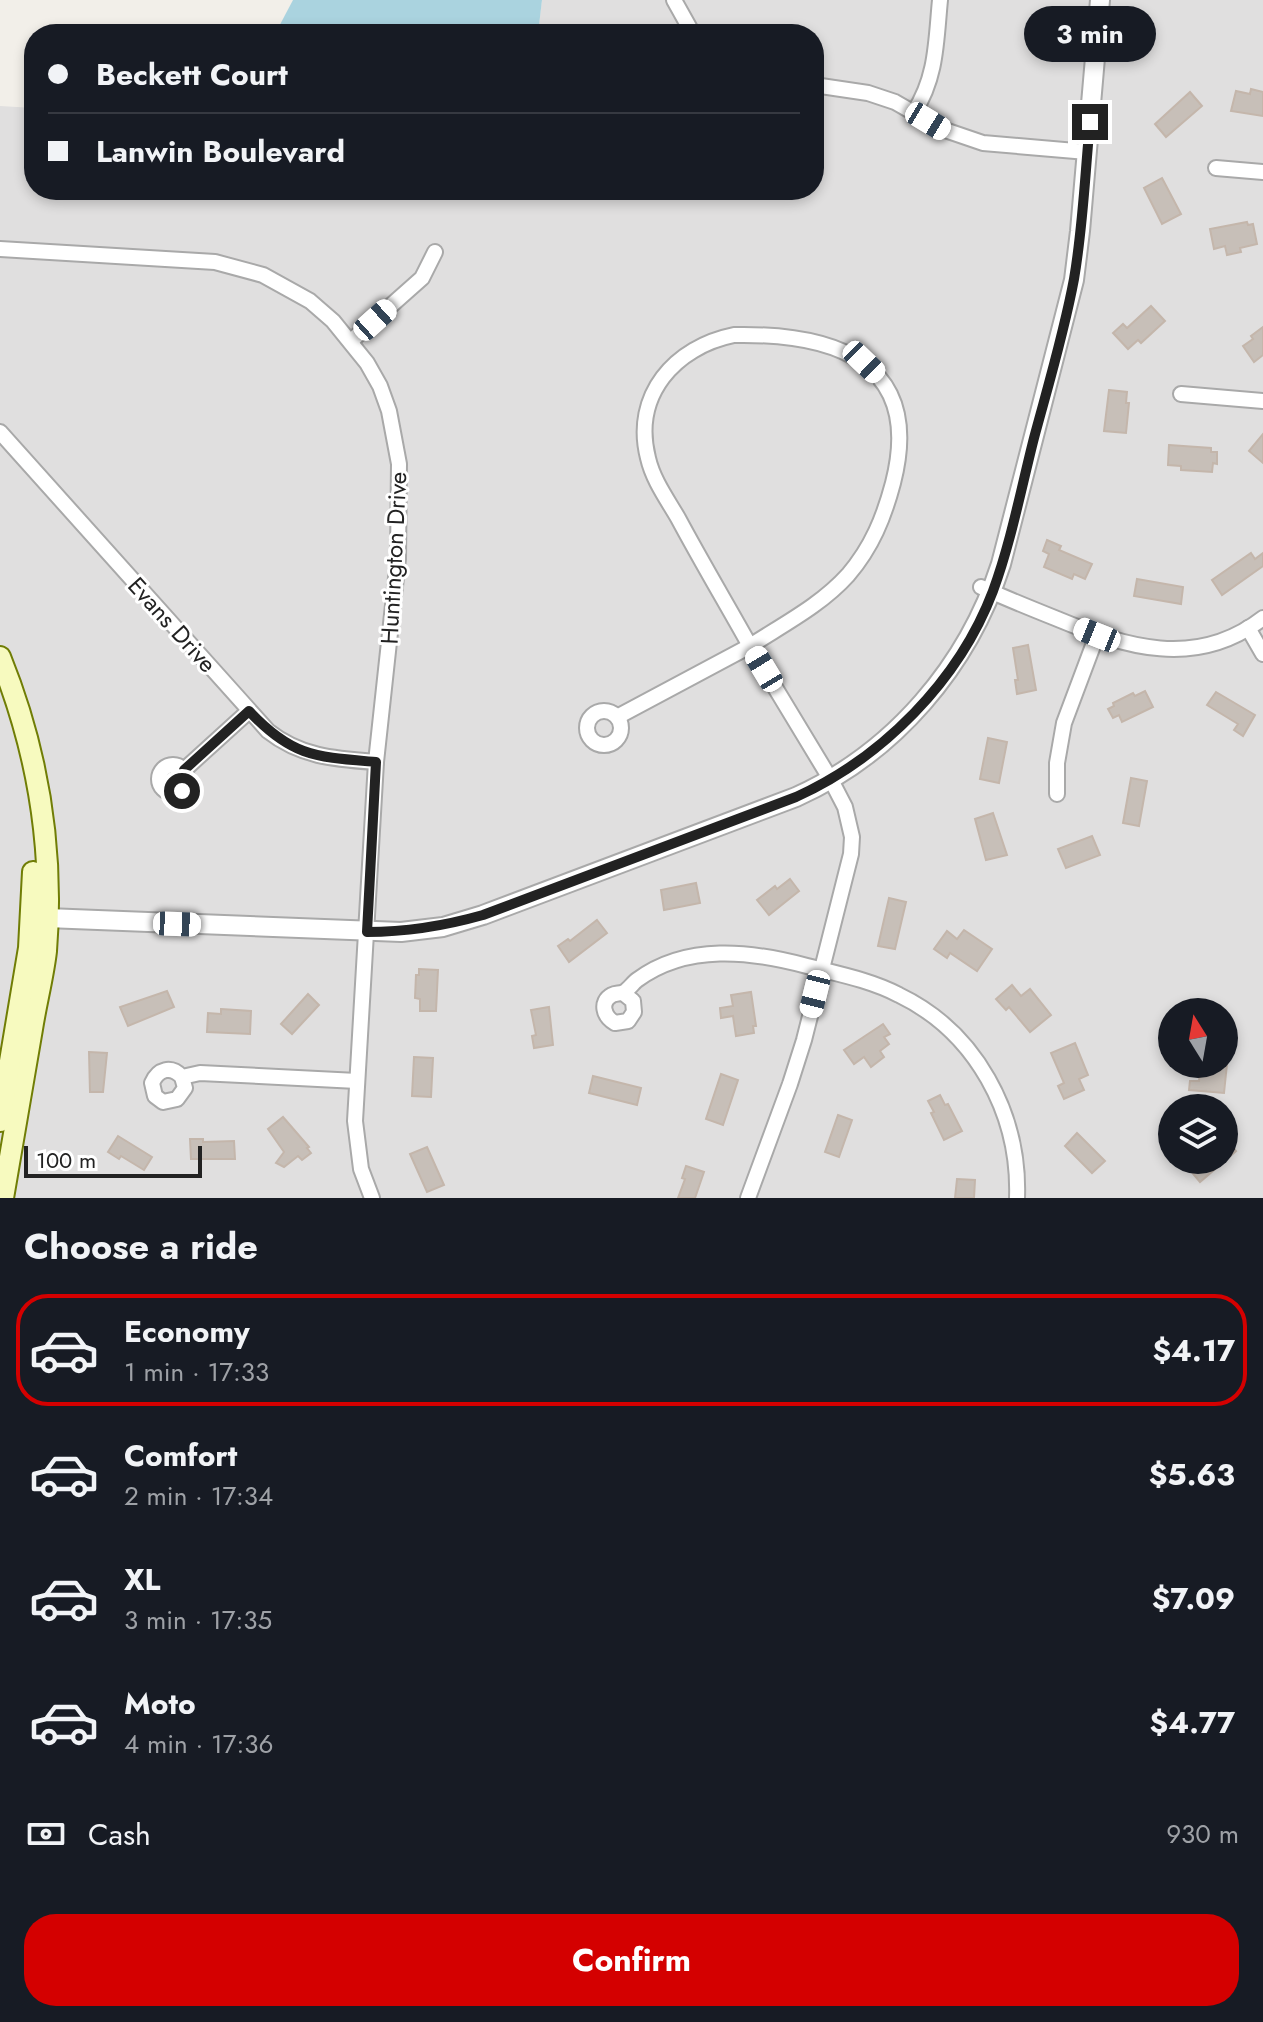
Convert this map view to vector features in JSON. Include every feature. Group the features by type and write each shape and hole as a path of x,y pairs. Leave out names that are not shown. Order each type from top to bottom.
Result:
{"main road":[{"path":"0,657 23,715 44,817 43,971 3,1198"},
{"path":"0,694 17,749 42,912 27,965 0,1121"}],"street":[{"path":"674,0 687,24"},
{"path":"914,112 928,89 933,72 940,0"},
{"path":"42,912 368,926 401,932 443,927 483,915 796,797 895,732 923,704 967,643 987,590 1067,309 1080,231 1090,0"},
{"path":"1082,152 1100,0"},
{"path":"824,86 868,93 914,112 942,129 983,143 1082,152"},
{"path":"1216,168 1263,172"},
{"name":"Huntington Drive","path":"0,249 215,262 263,275 310,301 333,321 367,363 385,399 396,437 399,464 398,559 376,762 357,1081 357,1145 361,1169 372,1198"},
{"path":"351,341 422,278 435,252"},
{"path":"617,717 750,646 818,603 860,559 885,513 900,455 899,421 894,404 883,383 864,362 822,342 748,335 715,339 689,351 677,361 657,386 649,406 645,440 653,475 750,646 828,775 850,822 852,846 790,1084 748,1198"},
{"path":"1181,394 1263,401"},
{"name":"Evans Drive","path":"0,432 268,731 295,749 329,758 376,762"},
{"path":"987,590 1097,635 1132,645 1165,649 1211,644 1263,618"},
{"path":"1248,628 1263,654"},
{"path":"1057,794 1057,763 1064,723 1097,635"},
{"path":"184,770 249,711"},
{"path":"623,993 639,978 659,968 702,955 747,953 820,969 901,995 944,1024 990,1082 1002,1105 1015,1156 1017,1198"},
{"path":"182,1077 200,1073 357,1081"}],"shaded area":[{"path":"542,0 1263,0 1263,1198 0,1198 0,106 24,107 24,200 824,200 824,24 539,24"}],"water":[{"path":"293,0 542,0 539,24 280,24"}],"building":[{"path":"1251,89 1263,92 1263,116 1231,111 1236,91 1250,94"},
{"path":"1190,92 1202,106 1166,137 1155,124"},
{"path":"1162,178 1181,214 1162,224 1144,188"},
{"path":"1247,222 1248,225 1253,224 1257,244 1227,255 1225,246 1214,249 1210,229"},
{"path":"1151,306 1165,321 1141,343 1138,340 1128,349 1113,333 1123,324 1127,328"},
{"path":"1263,327 1263,355 1254,362 1243,346"},
{"path":"1109,390 1127,392 1126,433 1104,431"},
{"path":"1263,434 1263,463 1249,451"},
{"path":"1169,445 1211,448 1211,452 1217,452 1217,464 1213,463 1212,472 1181,470 1181,466 1168,465"},
{"path":"1047,540 1061,546 1059,550 1092,564 1085,579 1074,574 1072,579 1044,567 1049,554 1043,551"},
{"path":"1251,553 1255,559 1263,553 1263,566 1222,595 1212,580"},
{"path":"1137,579 1183,587 1181,604 1134,596"},
{"path":"1028,645 1036,690 1017,694 1013,648"},
{"path":"1145,691 1153,707 1122,722 1119,715 1113,718 1108,709 1114,706 1113,703"},
{"path":"1216,692 1255,715 1243,736 1234,730 1238,724 1207,705"},
{"path":"988,738 1007,742 999,783 980,779"},
{"path":"1131,778 1147,781 1139,826 1123,823"},
{"path":"993,813 1007,855 986,860 975,819"},
{"path":"1092,836 1100,855 1066,868 1058,849"},
{"path":"790,879 799,891 769,915 757,900"},
{"path":"696,883 700,903 664,910 661,890"},
{"path":"889,898 906,902 895,949 878,946"},
{"path":"597,920 607,933 569,962 558,946 568,939 570,941"},
{"path":"964,930 992,949 977,971 950,953 947,958 934,949 947,931 957,939"},
{"path":"419,969 438,970 436,1011 420,1011 420,999 415,998"},
{"path":"1012,985 1021,996 1030,989 1051,1015 1030,1032 1009,1007 1006,1010 996,999"},
{"path":"167,991 174,1007 128,1026 120,1007"},
{"path":"751,992 756,1026 753,1026 754,1033 736,1036 733,1016 721,1018 720,1008 733,1006 731,995"},
{"path":"308,994 319,1005 292,1034 281,1024"},
{"path":"549,1007 553,1045 534,1048 532,1036 536,1035 531,1010"},
{"path":"221,1009 251,1011 250,1034 207,1032 208,1013 221,1014"},
{"path":"883,1024 890,1034 884,1037 889,1044 880,1051 884,1057 871,1067 864,1057 854,1064 844,1050"},
{"path":"1075,1043 1088,1075 1079,1079 1084,1090 1064,1099 1058,1086 1064,1083 1051,1053"},
{"path":"89,1052 107,1053 103,1092 90,1092"},
{"path":"414,1057 433,1058 431,1097 412,1096"},
{"path":"721,1074 738,1080 723,1125 706,1119"},
{"path":"593,1076 641,1088 637,1105 589,1093"},
{"path":"1199,1078 1226,1078 1224,1093 1189,1090 1190,1081 1199,1081"},
{"path":"940,1095 962,1131 944,1140 928,1101"},
{"path":"838,1115 852,1120 839,1157 825,1152"},
{"path":"283,1117 311,1153 302,1160 298,1156 284,1167 276,1163 284,1152 268,1129"},
{"path":"1077,1133 1105,1161 1092,1173 1065,1146"},
{"path":"118,1136 152,1157 144,1170 108,1152"},
{"path":"190,1139 203,1139 203,1142 234,1141 235,1159 191,1159"},
{"path":"427,1147 444,1185 427,1192 410,1154"},
{"path":"686,1166 704,1172 695,1198 678,1198"},
{"path":"1193,1174 1209,1174 1200,1182"},
{"path":"957,1179 975,1180 974,1198 955,1198"}],"route":[{"path":"182,791 188,781 184,770 249,711 268,731 295,749 329,758 376,762 367,932 401,932 443,927 483,915 796,797 831,780 856,763 895,732 923,704 967,643 992,592 1074,280 1090,122"}]}
